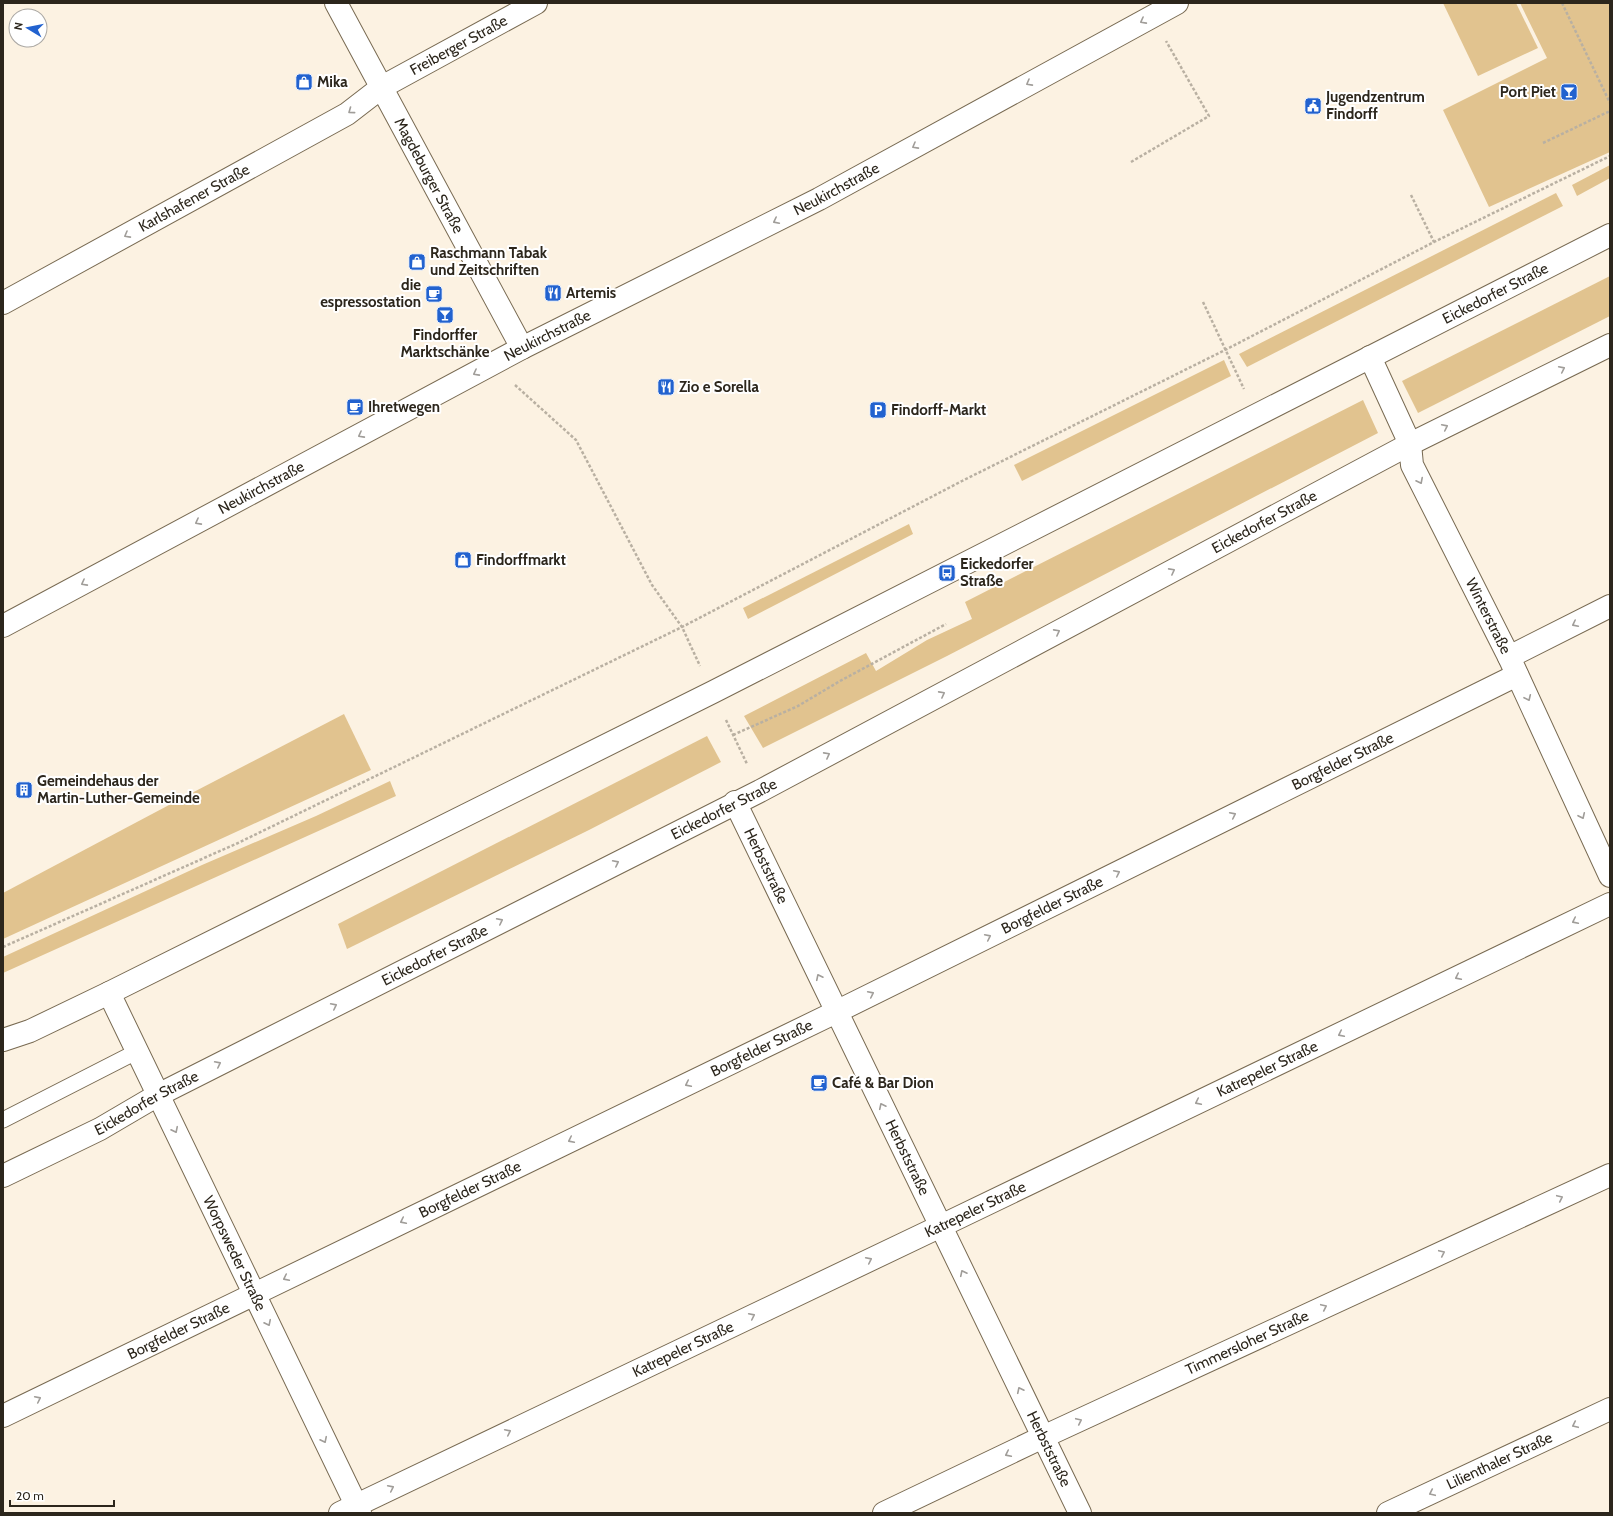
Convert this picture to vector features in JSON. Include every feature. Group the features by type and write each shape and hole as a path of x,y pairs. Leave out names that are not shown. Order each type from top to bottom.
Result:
{"street":[{"name":"Magdeburger Straße","path":"336,3 522,348"},
{"name":"Freiberger Straße","path":"382,87 536,3"},
{"name":"Neukirchstraße","path":"3,626 522,348 818,199 1177,3"},
{"name":"Karlshafener Straße","path":"3,304 347,114 382,87"},
{"name":"Eickedorfer Straße","path":"3,1040 30,1031 109,994 699,699 1610,235"},
{"name":"Eickedorfer Straße","path":"3,1176 100,1128 158,1095 760,790 1410,444 1610,345"},
{"name":"Winterstraße","path":"1370,357 1410,444 1412,465 1513,666 1610,876"},
{"name":"Borgfelder Straße","path":"3,1416 836,1012 1513,666 1610,606"},
{"name":"Herbststraße","path":"735,802 1080,1513"},
{"name":"Katrepeler Straße","path":"352,1510 1610,904"},
{"name":"Worpsweder Straße","path":"109,994 138,1051 254,1294 352,1510"},
{"name":"Eickedorfer Straße","path":"3,1049 30,1031"},
{"name":"Timmersloher Straße","path":"884,1513 1043,1437 1610,1175"},
{"name":"Lilienthaler Straße","path":"1388,1513 1610,1409"}],"lane":[{"path":"3,1120 138,1051"}],"path":[{"path":"1562,3 1610,103"},
{"path":"1131,162 1209,116 1151,17"},
{"path":"1543,143 1610,111"},
{"path":"3,947 238,843 682,627 962,481 1225,350 1434,242 1610,156"},
{"path":"1411,195 1434,242"},
{"path":"1203,302 1256,415"},
{"path":"492,364 576,440 652,585 682,627 701,668"},
{"path":"734,735 798,706 840,680 946,624"},
{"path":"724,716 760,790"}],"shaded area":[{"path":"1443,3 1516,3 1538,48 1478,76"},
{"path":"1520,3 1610,3 1610,152 1489,207 1443,110 1547,58"},
{"path":"1610,165 1610,178 1577,196 1572,185"},
{"path":"1556,193 1563,206 1247,367 1239,354"},
{"path":"1610,276 1610,316 1418,413 1402,381"},
{"path":"1224,360 1231,376 1022,481 1014,465"},
{"path":"1363,400 1378,433 947,656 763,748 744,716 866,653 876,671 927,640 972,619 965,602"},
{"path":"909,524 913,534 748,619 743,608"},
{"path":"344,714 371,770 3,939 3,893"},
{"path":"707,736 721,762 589,830 347,949 338,924"},
{"path":"390,781 396,796 3,973 3,957 202,865 316,816"}],"place":[{"name":"Mika","path":"304,82"},
{"name":"Port Piet","path":"1569,92"},
{"name":"Jugendzentrum Findorff","path":"1313,106"},
{"name":"Raschmann Tabak und Zeitschriften","path":"417,262"},
{"name":"Artemis","path":"553,293"},
{"name":"die espressostation","path":"434,294"},
{"name":"Findorffer Marktschänke","path":"445,315"},
{"name":"Zio e Sorella","path":"666,387"},
{"name":"Ihretwegen","path":"355,407"},
{"name":"Findorff-Markt","path":"878,410"},
{"name":"Findorffmarkt","path":"463,560"},
{"name":"Eickedorfer Straße","path":"947,573"},
{"name":"Gemeindehaus der Martin-Luther-Gemeinde","path":"24,790"},
{"name":"Café & Bar Dion","path":"819,1083"}]}
